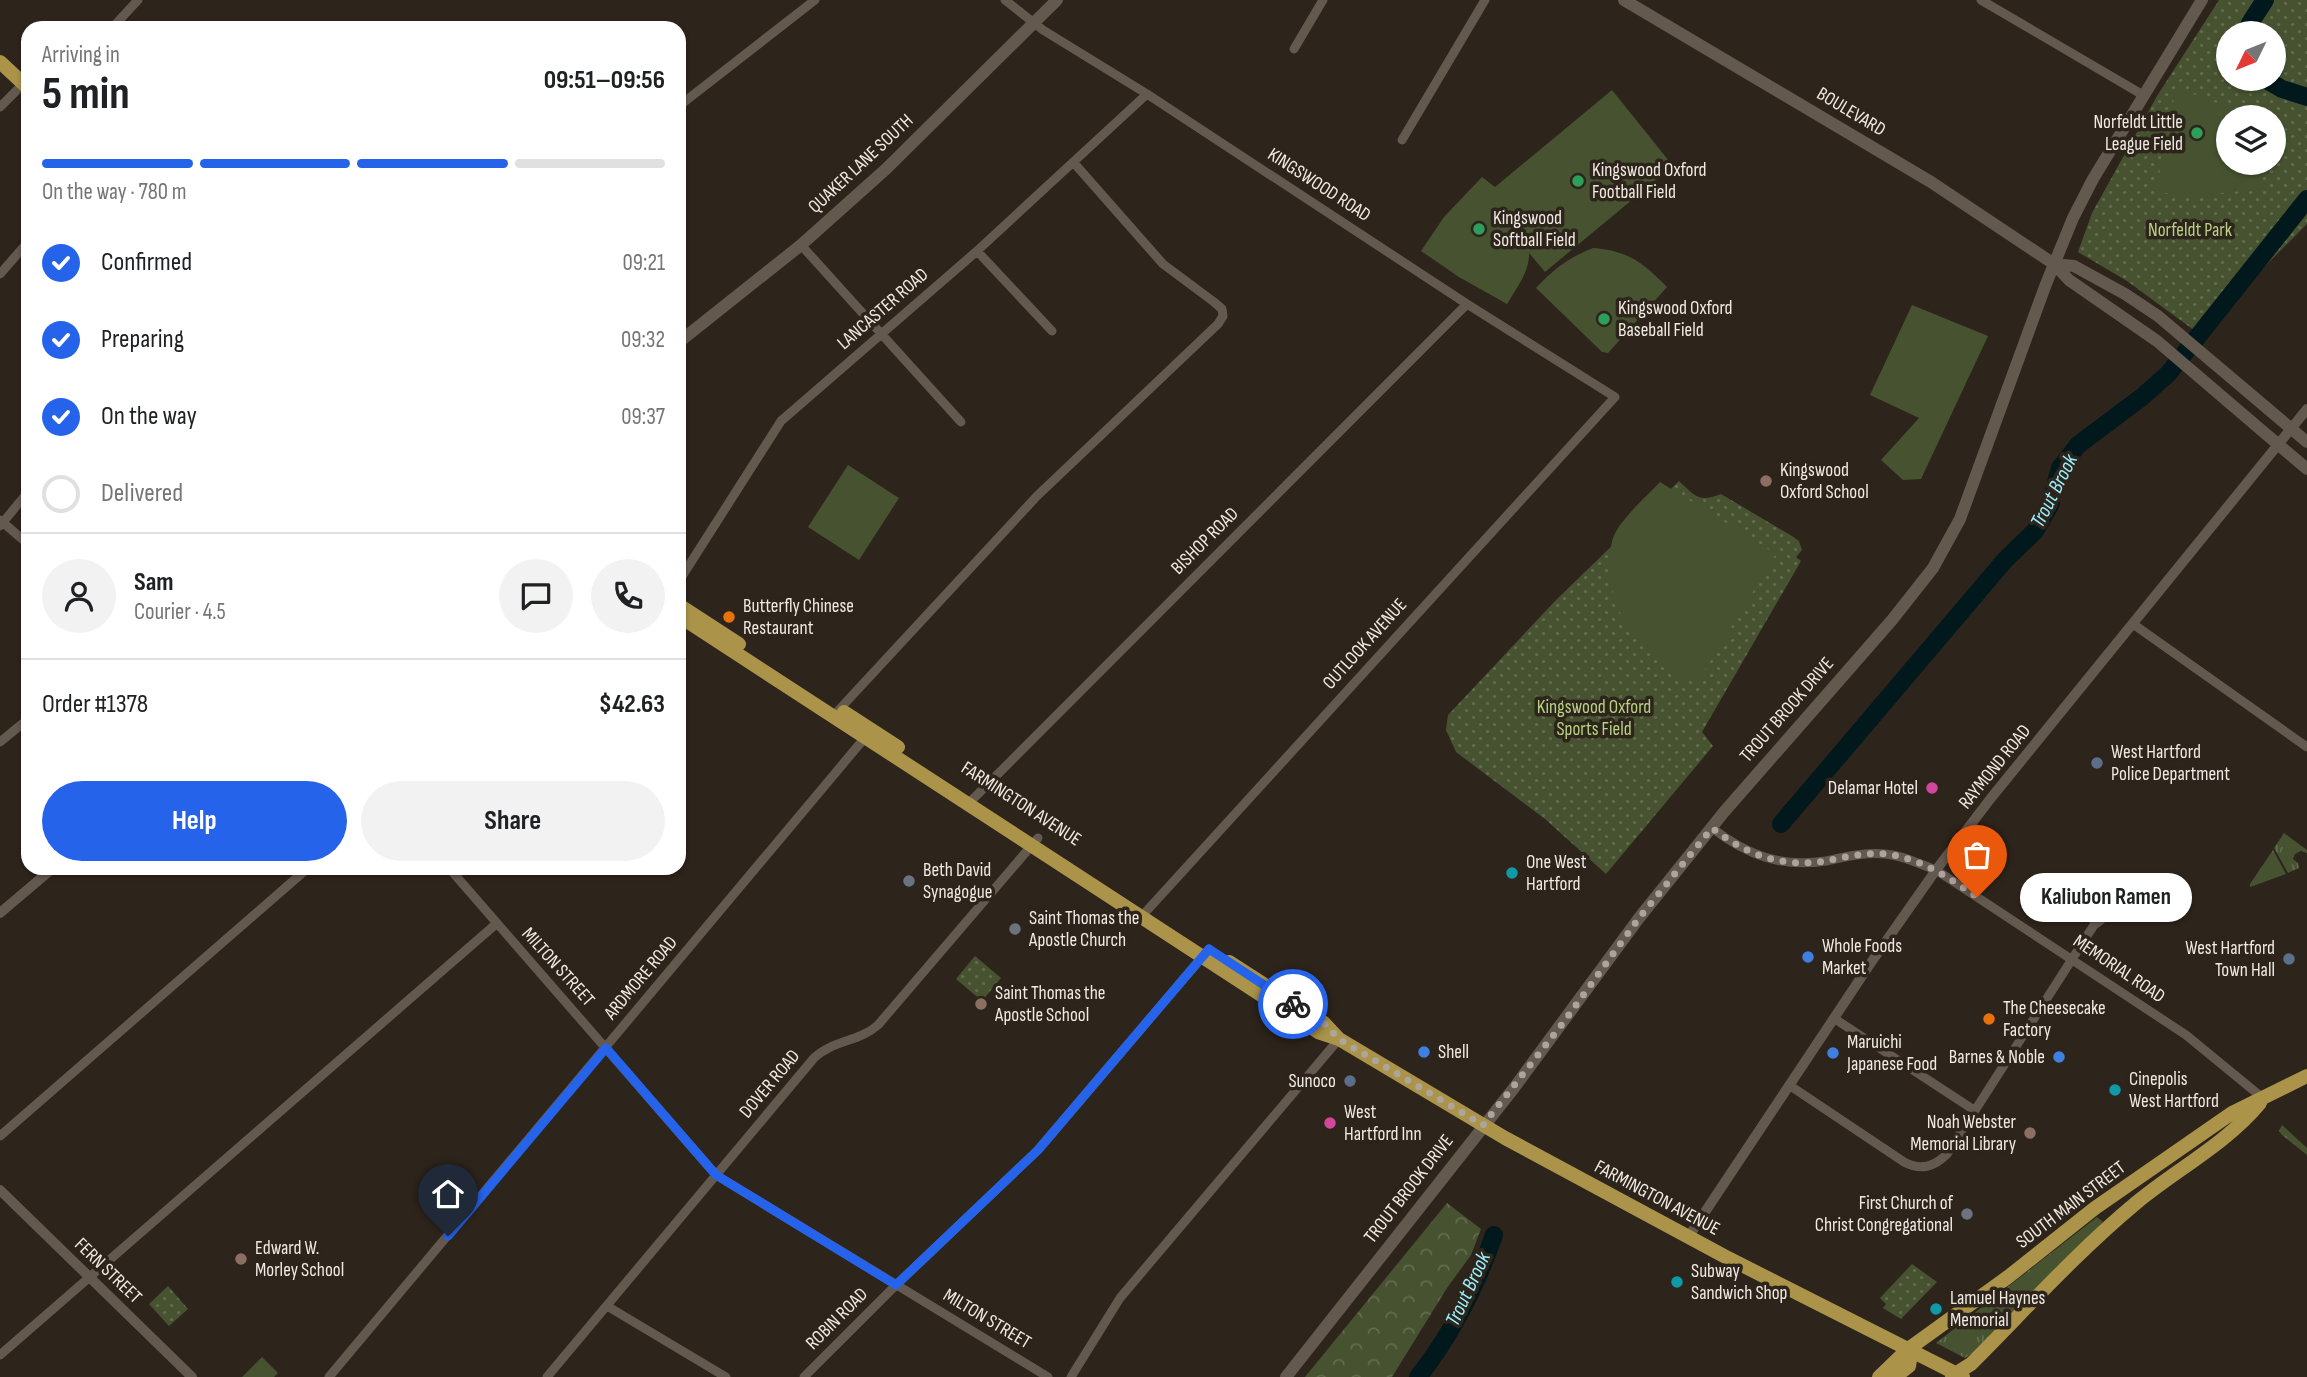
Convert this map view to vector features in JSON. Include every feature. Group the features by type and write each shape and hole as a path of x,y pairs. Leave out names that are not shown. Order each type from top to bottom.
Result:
{"main road":[{"name":"QUAKER LANE SOUTH","path":"686,336 801,245 906,150 1057,0"},
{"name":"BOULEVARD","path":"1624,0 1931,183 2054,264 2069,280 2157,341 2307,469"},
{"name":"TROUT BROOK DRIVE","path":"1286,1377 1576,1005 1639,918 1712,828 1914,594 1947,545 2054,264 2093,179 2202,0"},
{"path":"0,62 21,88"},
{"path":"0,75 21,90"},
{"name":"BOULEVARD","path":"2054,264 2074,266 2125,294 2156,315 2307,442"},
{"path":"2144,331 2156,315"},
{"name":"FARMINGTON AVENUE","path":"686,610 868,734 1235,972 1318,1032 1339,1039 1483,1125 1724,1256 1960,1376"},
{"name":"FARMINGTON AVENUE","path":"686,620 837,713"},
{"name":"SOUTH MAIN STREET","path":"1879,1377 1907,1350 2008,1278 2095,1208 2232,1113 2307,1076"},
{"name":"SOUTH MAIN STREET","path":"1960,1376 2137,1202 2243,1123 2264,1099"},
{"path":"1895,1377 1909,1366 1907,1350"},
{"path":"1942,1377 1960,1376"}],"street":[{"path":"118,21 138,0"},
{"path":"686,101 815,0"},
{"name":"KINGSWOOD ROAD","path":"1005,0 1033,23 1147,93 1615,397"},
{"path":"1294,49 1323,0"},
{"path":"1402,140 1485,0"},
{"path":"1981,0 2143,94"},
{"name":"LANCASTER ROAD","path":"686,570 781,421 977,251 1147,93"},
{"path":"0,107 21,94"},
{"path":"837,713 1037,496 1218,324 1223,316 1222,309 1214,302 1163,264 1074,163"},
{"path":"801,245 961,422"},
{"path":"0,274 21,250"},
{"path":"977,251 1052,331"},
{"name":"BISHOP ROAD","path":"972,800 1467,303"},
{"name":"OUTLOOK AVENUE","path":"1144,912 1615,397"},
{"name":"RAYMOND ROAD","path":"1689,1236 1936,870 1991,798 2307,409"},
{"path":"21,500 1,522 21,538"},
{"path":"2133,624 2307,747"},
{"path":"0,742 21,725"},
{"name":"ARDMORE ROAD","path":"329,1377 868,734"},
{"name":"MEMORIAL ROAD","path":"1712,828 1745,851 1773,861 1790,864 1814,863 1857,855 1884,854 1901,857 1936,870 2186,1035 2264,1099"},
{"name":"DOVER ROAD","path":"547,1377 822,1051 829,1046 863,1036 878,1025 1035,841"},
{"path":"0,914 45,875"},
{"path":"0,1136 299,875"},
{"name":"MILTON STREET","path":"455,875 716,1175 1048,1377"},
{"path":"0,1355 496,924"},
{"path":"1789,1085 1904,1162 1919,1168 1936,1163 1947,1154 2094,925"},
{"name":"ROBIN ROAD","path":"804,1377 1038,1150 1206,953"},
{"path":"1835,1018 1974,1110"},
{"path":"1071,1377 1120,1298 1339,1039"},
{"name":"FERN STREET","path":"0,1190 192,1377"},
{"path":"607,1306 726,1377"}],"green space":[{"name":"Norfeldt Park","path":"2219,0 2307,0 2307,224 2253,278 2206,339 2127,281 2078,252 2092,213 2157,96"},
{"name":"Kingswood Oxford Football Field","path":"1612,90 1673,166 1545,272 1529,253 1525,273 1507,304 1459,277 1421,251 1444,217 1482,177 1495,187"},
{"name":"Norfeldt Little League Field","path":"2176,90 2208,99 2219,105 2216,105 2216,175 2261,175 2262,189 2199,195 2165,193 2158,186 2162,150"},
{"name":"Kingswood Oxford Baseball Field","path":"1593,248 1634,259 1667,287 1608,353 1602,352 1536,288 1562,264"},
{"path":"1912,305 1988,336 1921,479 1903,480 1881,460 1919,418 1870,395"},
{"path":"848,465 899,498 859,560 808,527"},
{"name":"Kingswood Oxford Sports Field","path":"1679,481 1702,498 1721,494 1792,536 1799,541 1802,550 1796,557 1801,561 1702,732 1713,746 1606,874 1545,819 1456,752 1446,730 1448,715 1556,600"},
{"path":"1660,482 1776,554 1697,683 1677,674 1642,646 1628,628 1618,608 1612,586 1609,564 1615,534 1626,518"},
{"path":"2284,833 2307,850 2307,853 2301,851 2295,854 2293,859 2299,868 2288,873 2274,848"},
{"path":"2273,850 2286,874 2250,887 2250,884"},
{"path":"975,956 1001,978 982,1001 956,979"},
{"path":"2282,1125 2307,1148 2307,1155 2282,1135 2279,1131"},
{"path":"1447,1203 1481,1229 1471,1255 1447,1288 1392,1377 1305,1377"},
{"path":"2097,1217 2103,1222 1973,1353 1965,1358 1936,1343"},
{"path":"1912,1264 1937,1282 1901,1319 1883,1308 1886,1304 1880,1298"},
{"path":"168,1286 188,1309 169,1326 149,1304"},
{"path":"262,1357 278,1373 274,1377 242,1377"}],"waterway":[{"name":"Trout Brook","path":"2251,21 2265,0"},
{"name":"Trout Brook","path":"2286,90 2307,97"},
{"name":"Trout Brook","path":"1781,824 2005,560 2035,531 2050,505 2060,468 2078,445 2168,374 2307,199"},
{"name":"Trout Brook","path":"1418,1377 1442,1344 1462,1309 1494,1235"}],"way so far":[{"path":"1293,1004 1324,1023 1339,1039 1483,1125 1563,1023 1639,918 1712,828 1745,851 1790,864 1814,863 1857,855 1884,854 1901,857 1936,870 1977,897"}],"place":[{"name":"Norfeldt Little League Field","path":"2197,133"},
{"name":"Kingswood Oxford Football Field","path":"1578,181"},
{"name":"Kingswood Softball Field","path":"1479,229"},
{"name":"Kingswood Oxford Baseball Field","path":"1604,319"},
{"name":"Kingswood Oxford School","path":"1766,481"},
{"name":"Butterfly Chinese Restaurant","path":"729,617"},
{"name":"West Hartford Police Department","path":"2097,763"},
{"name":"Delamar Hotel","path":"1932,788"},
{"name":"One West Hartford","path":"1512,873"},
{"name":"Beth David Synagogue","path":"909,881"},
{"name":"Kaliubon Ramen","path":"1977,897"},
{"name":"Saint Thomas the Apostle Church","path":"1015,929"},
{"name":"Whole Foods Market","path":"1808,957"},
{"name":"West Hartford Town Hall","path":"2289,959"},
{"name":"Saint Thomas the Apostle School","path":"981,1004"},
{"name":"The Cheesecake Factory","path":"1989,1019"},
{"name":"Shell","path":"1424,1052"},
{"name":"Maruichi Japanese Food","path":"1833,1053"},
{"name":"Barnes & Noble","path":"2059,1057"},
{"name":"Sunoco","path":"1350,1081"},
{"name":"Cinepolis West Hartford","path":"2115,1090"},
{"name":"West Hartford Inn","path":"1330,1123"},
{"name":"Noah Webster Memorial Library","path":"2030,1133"},
{"name":"First Church of Christ Congregational","path":"1967,1214"},
{"name":"Edward W. Morley School","path":"241,1259"},
{"name":"Subway Sandwich Shop","path":"1677,1282"},
{"name":"Lamuel Haynes Memorial","path":"1936,1309"}],"route":[{"path":"448,1236 606,1048 716,1175 896,1285 1038,1150 1209,949 1293,1004"}]}
